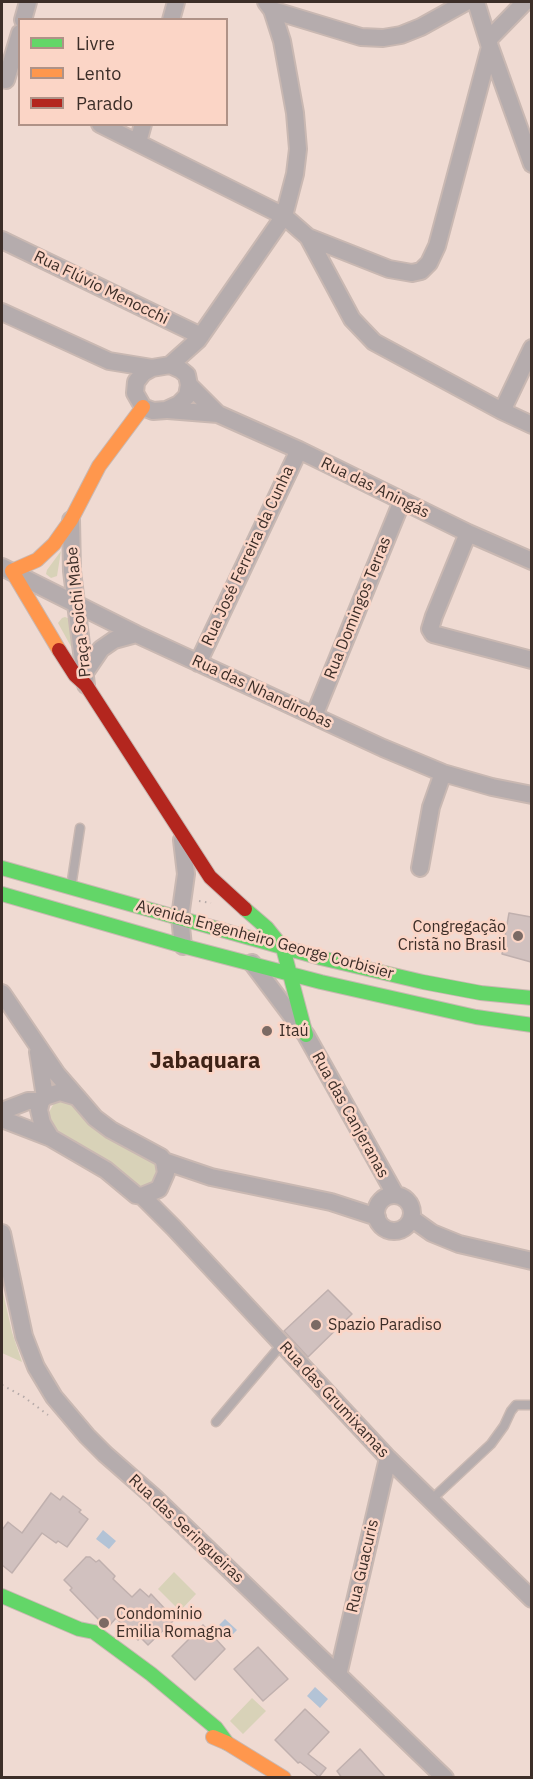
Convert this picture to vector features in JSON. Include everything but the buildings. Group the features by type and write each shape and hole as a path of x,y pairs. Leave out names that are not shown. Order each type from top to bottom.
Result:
{"street":[{"path":"24,18 28,2"},
{"path":"172,18 176,2"},
{"path":"269,6 361,37 382,38 401,35 421,27 466,2"},
{"path":"476,2 531,164"},
{"path":"308,237 404,273 421,271 429,263 437,246 489,44 525,2"},
{"path":"2,312 109,361 152,368 170,365 200,338 284,216 296,174 298,149 294,102 282,41 269,6"},
{"path":"9,82 18,42"},
{"path":"104,126 284,216 308,237 352,319 374,342 531,425"},
{"path":"138,142 142,126"},
{"name":"Rua Flúvio Menocchi","path":"2,240 200,338"},
{"path":"109,361 139,400 153,411 166,410 179,404 187,396 188,380 200,338"},
{"path":"502,411 531,348"},
{"path":"170,365 181,370 188,380"},
{"path":"71,520 99,466 120,436 139,400 136,382 143,373 152,368"},
{"name":"Rua das Aningás","path":"188,380 218,414"},
{"name":"Rua das Aningás","path":"166,410 218,414 299,450 468,534 531,561"},
{"name":"Rua José Ferreira da Cunha","path":"198,663 299,450"},
{"name":"Rua Domingos Terras","path":"314,716 402,501"},
{"name":"Praça Soichi Mabe","path":"71,520 70,552 86,678 75,675 7,569 37,560 46,553 71,520"},
{"path":"468,534 430,629 433,634 531,660"},
{"name":"Rua das Nhandirobas","path":"7,569 136,634 442,773 531,795"},
{"path":"86,678 101,649 114,640 136,634"},
{"name":"Rua das Canjeranas","path":"86,678 210,877 267,928 283,948 306,1035"},
{"path":"420,868 431,807 442,773"},
{"name":"Rua das Canjeranas","path":"181,833 186,866 180,917 183,946"},
{"name":"Avenida Engenheiro George Corbisier","path":"2,868 283,948 423,982 481,993 531,998"},
{"path":"186,881 210,877"},
{"name":"Avenida Engenheiro George Corbisier","path":"2,894 183,946 420,1006 531,1025"},
{"name":"Rua das Canjeranas","path":"252,963 306,1035 395,1194"},
{"path":"2,993 57,1074 95,1118 142,1149 153,1152 165,1167 378,1210"},
{"path":"35,1042 41,1064 43,1099 39,1110 42,1123 51,1138"},
{"path":"2,1111 60,1092 77,1097"},
{"name":"Rua das Grumixamas","path":"2,1119 51,1138 106,1170 126,1188 142,1196 388,1458 531,1599"},
{"path":"142,1196 159,1189 165,1167"},
{"path":"395,1194 409,1202 412,1213 405,1227 394,1231 383,1227 378,1210 384,1198 395,1194"},
{"path":"411,1218 432,1233 459,1244 531,1261"},
{"name":"Rua das Seringueiras","path":"2,1233 24,1336 36,1366 54,1397 87,1436 154,1497 446,1778"},
{"name":"Rua Guacuris","path":"338,1675 388,1458"},
{"path":"2,1596 80,1629 88,1641 147,1678 216,1728 227,1743 284,1778"}],"lane":[{"path":"71,887 80,828"},
{"path":"216,1422 282,1344"},
{"path":"431,1500 491,1444 516,1405 531,1405"}],"path":[{"path":"2,1385 24,1397 49,1416"}],"shaded area":[{"path":"61,551 57,576 51,578 46,574 47,570"},
{"path":"65,617 70,619 74,652 58,623"},
{"path":"60,1100 73,1103 111,1139 153,1160 159,1172 156,1185 138,1191 54,1134 47,1116 54,1103"},
{"path":"2,1288 12,1332 22,1362 2,1353"},
{"path":"174,1572 196,1594 180,1611 158,1589"},
{"path":"252,1698 266,1711 243,1734 230,1721"}],"water":[{"path":"103,1530 116,1541 109,1549 96,1539"},
{"path":"225,1619 237,1630 231,1636 219,1625"},
{"path":"315,1687 328,1699 320,1708 307,1696"}],"traffic: fast":[{"path":"2,868 321,958 481,993 532,998"},
{"path":"2,894 183,946 321,982 476,1017 532,1025"},
{"path":"245,909 267,928 283,948 306,1035"},
{"path":"2,1596 79,1629 94,1632 151,1674 216,1728 227,1743"}],"traffic: slow":[{"path":"59,650 12,571 37,560 54,544 71,520 99,466 143,407"},
{"path":"213,1737 227,1743 284,1778"}],"traffic: jam":[{"path":"59,650 75,675 86,685 210,877 245,909"}],"place":[{"name":"Congregação Cristã no Brasil","path":"518,936"},
{"name":"Itaú","path":"267,1031"},
{"name":"Spazio Paradiso","path":"316,1325"},
{"name":"Condomínio Emilia Romagna","path":"104,1623"}],"district":[{"name":"Jabaquara","path":"205,1062"}]}
